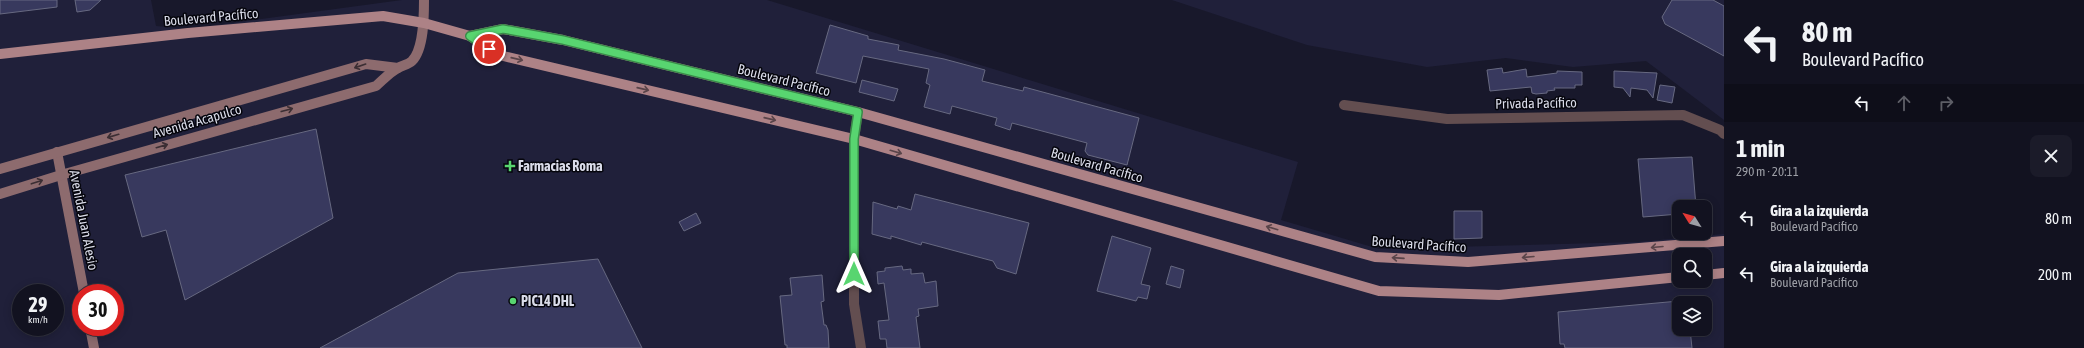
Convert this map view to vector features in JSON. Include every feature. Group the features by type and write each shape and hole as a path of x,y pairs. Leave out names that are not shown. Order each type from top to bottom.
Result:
{"main road":[{"name":"Avenida Acapulco","path":"0,194 61,175 376,86 398,68 407,64 417,53 424,23 424,0"},
{"name":"Boulevard Pacífico","path":"0,54 188,33 383,16 424,23 470,36 498,55 854,139 1379,291 1500,295 1672,278"},
{"name":"Boulevard Pacífico","path":"470,36 503,29 563,40 858,112 1375,257 1468,262 1724,241"},
{"name":"Avenida Acapulco","path":"0,169 366,64 398,68"},
{"name":"Avenida Juan Alesio","path":"57,152 82,284"},
{"path":"1712,274 1724,273"},
{"path":"92,336 94,348"}],"street":[{"name":"Privada Pacífico","path":"1344,105 1447,119 1683,115 1720,130 1724,134"},
{"path":"858,112 854,139 854,304 861,348"}],"shaded area":[{"path":"0,0 151,0 156,26 187,29 402,0 767,0 1298,162 1281,220 1379,249 1638,242 1672,239 1712,240 1712,235 1724,234 1724,348 0,348"},
{"path":"1172,0 1724,0 1724,120 1646,61 1573,67 1506,58 1427,67 1307,45"}],"building":[{"path":"0,0 57,0 57,7 0,14"},
{"path":"75,0 101,0 90,10 77,12"},
{"path":"1672,0 1713,0 1724,6 1724,56 1665,24 1662,17"},
{"path":"830,25 868,36 868,39 899,45 898,50 944,59 985,70 982,81 1023,91 1024,87 1139,118 1127,165 1088,155 1085,151 1087,143 1012,123 1010,130 995,125 997,118 952,106 950,114 924,107 930,85 926,83 929,69 863,56 856,83 816,73"},
{"path":"1502,68 1503,73 1526,69 1527,77 1557,73 1557,71 1582,72 1582,85 1575,85 1575,88 1554,88 1555,90 1547,91 1547,93 1536,94 1532,93 1531,87 1490,91 1487,70"},
{"path":"1614,71 1657,73 1653,98 1647,90 1631,88 1630,97 1623,88 1614,87"},
{"path":"862,80 898,89 894,101 859,92"},
{"path":"1660,85 1675,87 1672,103 1657,100"},
{"path":"316,129 333,218 185,300 166,230 142,237 125,175"},
{"path":"1692,157 1695,200 1672,200 1672,215 1643,217 1638,159"},
{"path":"915,194 1029,223 1016,274 997,268 993,261 922,242 921,245 891,236 891,239 872,234 873,202 897,209 898,206 911,210"},
{"path":"1454,211 1482,211 1482,238 1454,239"},
{"path":"696,213 701,223 684,231 679,222"},
{"path":"1112,236 1151,248 1141,284 1150,286 1147,299 1138,297 1136,301 1097,291"},
{"name":"PIC14 DHL","path":"598,259 642,348 320,348 458,273"},
{"path":"902,266 903,270 911,269 911,274 923,273 925,283 936,281 938,306 918,309 919,316 916,317 920,348 887,348 886,339 880,339 878,321 889,320 884,283 878,284 877,272 885,271 885,268"},
{"path":"1171,266 1184,270 1180,288 1166,284"},
{"path":"822,275 824,301 821,302 824,325 826,325 828,330 829,348 787,348 787,345 785,345 780,296 792,295 790,278"},
{"path":"1672,302 1672,336 1691,336 1692,348 1565,348 1564,344 1560,344 1558,312"}],"place":[{"name":"Farmacias Roma","path":"510,166"},
{"name":"PIC14 DHL","path":"513,301"}],"route":[{"path":"489,49 470,36 503,29 563,40 858,112 854,139 854,274"}]}
